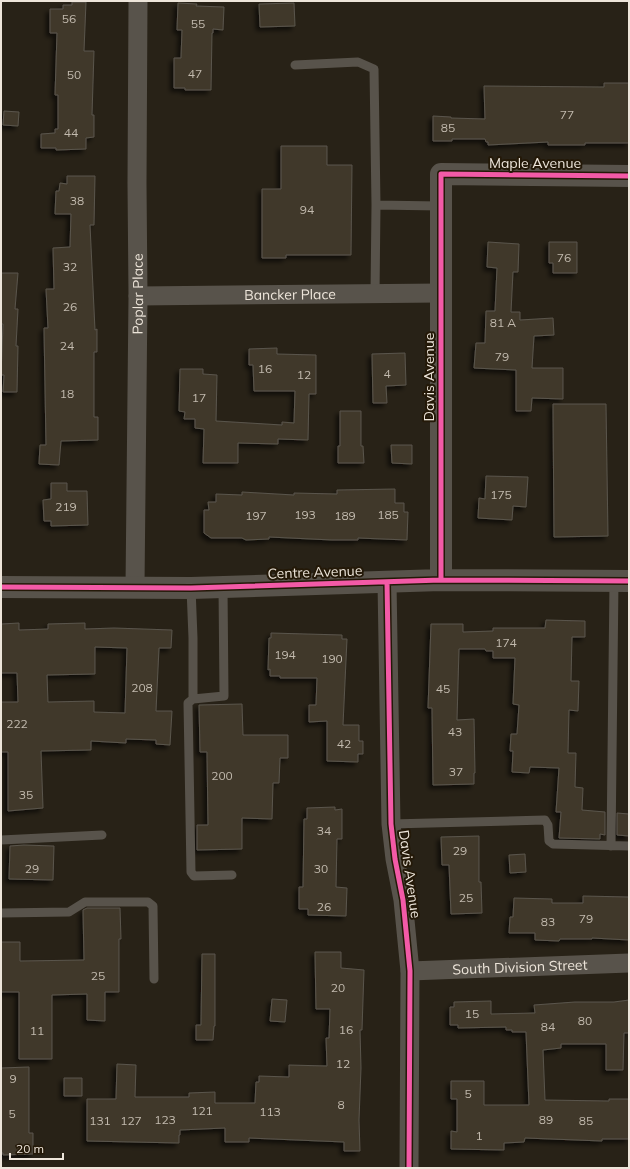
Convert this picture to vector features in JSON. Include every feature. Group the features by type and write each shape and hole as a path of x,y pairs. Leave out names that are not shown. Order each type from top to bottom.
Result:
{"street":[{"name":"Poplar Place","path":"135,587 138,296 138,1"},
{"name":"Maple Avenue","path":"440,174 629,176"},
{"name":"Davis Avenue","path":"440,174 441,580"},
{"name":"Bancker Place","path":"138,296 441,293"},
{"name":"Centre Avenue","path":"1,587 191,588 441,580 622,581"},
{"name":"Davis Avenue","path":"387,582 391,824 395,859 403,900 410,971 409,1168"},
{"name":"South Division Street","path":"410,971 629,963"}],"lane":[{"path":"295,65 358,62 374,69 376,205 375,294"},
{"path":"376,205 440,206"},
{"path":"611,846 622,581"},
{"path":"223,587 224,696 193,699 188,703 191,872 194,876 232,875"},
{"path":"191,588 193,699"},
{"path":"391,824 545,820 548,825 549,841 553,844 629,846"},
{"path":"1,840 102,835"},
{"path":"1,912 69,912 85,902 148,902 153,906 154,979"}],"building":[{"path":"72,2 86,2 84,51 94,51 92,115 94,115 94,137 86,138 86,149 56,150 56,148 41,148 41,134 55,133 55,129 58,129 58,95 55,95 57,33 50,33 50,9 63,9 63,5 72,5"},
{"path":"178,3 197,4 196,6 224,7 223,30 213,29 212,33 211,90 185,90 185,88 174,88 174,58 181,58 182,30 177,30"},
{"path":"294,3 295,26 260,27 259,4"},
{"path":"604,83 629,83 629,143 548,145 548,142 488,145 488,142 486,142 485,139 452,139 452,141 433,141 433,116 485,119 484,86 604,87"},
{"path":"4,111 19,112 18,126 3,125"},
{"path":"281,146 327,146 327,165 352,165 351,255 286,255 286,258 262,258 262,189 281,189"},
{"path":"67,176 95,176 94,225 90,225 95,330 97,329 97,352 94,352 94,417 98,417 98,440 61,441 59,465 39,464 40,445 46,445 44,328 48,328 46,289 54,289 53,248 70,247 71,214 55,214 56,191 59,191 60,183 67,184"},
{"path":"488,242 519,244 518,272 513,272 511,312 520,312 520,320 553,318 554,335 534,336 532,368 563,368 563,399 532,398 531,411 516,411 516,370 474,368 476,343 485,343 486,311 495,311 497,268 487,267"},
{"path":"549,242 577,242 577,273 553,273 553,263 549,263"},
{"path":"1,273 18,273 15,309 18,309 16,346 18,346 17,392 3,392 4,375 1,375 3,324 1,324"},
{"path":"277,348 277,354 316,355 316,394 309,394 308,440 278,439 278,444 238,443 238,463 203,463 204,429 195,428 195,419 184,419 185,412 179,411 180,369 203,369 203,374 217,375 216,421 282,425 282,422 294,423 295,391 254,391 253,365 249,365 249,349"},
{"path":"405,353 406,385 386,386 387,403 373,403 372,354"},
{"path":"553,404 606,404 608,536 554,537"},
{"path":"340,411 361,411 361,446 363,446 364,463 338,463 338,446 340,446"},
{"path":"391,445 412,445 412,464 392,463"},
{"path":"486,476 528,477 526,507 513,506 512,520 478,518 479,498 485,499"},
{"path":"51,483 67,483 67,491 87,491 88,525 51,526 51,521 44,521 43,500 51,499"},
{"path":"395,489 395,503 404,503 404,512 408,512 407,540 358,538 358,540 332,540 269,537 269,539 246,540 242,538 211,538 204,533 204,510 209,510 208,502 216,502 216,494 242,495 242,492 294,495 294,493 337,494 337,490"},
{"path":"546,620 585,621 585,637 572,637 571,681 579,681 578,711 569,710 568,753 576,753 575,787 583,788 582,810 605,812 605,835 600,834 600,839 559,838 561,812 556,812 559,768 530,767 529,773 512,772 513,751 510,751 511,734 517,734 519,705 513,704 515,658 493,658 493,651 486,651 485,649 459,649 457,720 474,719 474,784 433,785 432,708 428,708 431,624 463,624 463,632 493,631 493,628 545,628"},
{"path":"19,623 19,630 48,629 48,624 85,623 85,629 114,628 172,630 171,648 159,648 156,711 172,711 170,745 156,744 156,740 126,739 126,743 91,741 91,750 41,751 43,808 8,811 8,752 1,752 1,702 18,702 17,673 1,673 1,624","holes":["95,647 127,648 125,713 94,712 94,701 48,702 47,675 95,674"]},
{"path":"271,633 342,635 342,639 347,639 343,725 359,725 359,741 363,741 363,754 358,754 358,762 327,761 327,721 309,722 309,705 316,705 317,678 280,678 280,676 270,676 270,669 268,670 269,638 271,638"},
{"path":"242,704 243,735 288,735 288,758 280,758 279,783 273,783 272,819 242,818 242,849 197,850 197,825 208,825 207,752 200,752 199,705"},
{"path":"335,807 335,810 342,809 342,839 337,839 336,887 347,888 346,916 308,915 308,909 299,909 299,887 303,887 304,819 307,819 307,808"},
{"path":"617,813 629,814 629,836 617,835"},
{"path":"479,836 479,882 481,882 482,913 451,914 449,865 442,865 441,837"},
{"path":"10,846 54,846 53,880 9,879"},
{"path":"525,854 526,872 510,873 509,855"},
{"path":"583,896 629,897 629,940 592,938 560,939 559,941 535,940 535,933 509,933 510,917 513,917 514,898 552,899 552,903 583,903"},
{"path":"87,908 120,908 121,939 119,939 119,992 105,992 105,1021 87,1020 87,994 52,995 52,1059 19,1059 19,992 1,992 1,942 20,942 20,961 84,960 83,910"},
{"path":"315,952 341,952 341,968 364,970 362,1030 360,1030 360,1151 344,1151 344,1142 249,1138 249,1142 225,1142 225,1128 180,1130 179,1143 87,1141 87,1099 116,1099 117,1064 136,1065 135,1097 189,1097 189,1093 215,1092 215,1103 255,1103 256,1082 259,1082 259,1076 289,1077 289,1065 327,1066 326,1038 329,1038 330,1009 316,1009"},
{"path":"202,954 215,954 215,1026 213,1040 196,1040 196,1025 201,1025"},
{"path":"272,999 287,1000 285,1022 270,1021"},
{"path":"629,1000 629,1033 624,1033 623,1070 606,1070 606,1044 561,1044 561,1048 543,1050 545,1100 609,1101 609,1099 629,1099 629,1139 602,1139 602,1141 525,1138 524,1142 504,1143 504,1150 451,1149 451,1131 457,1132 457,1099 451,1099 451,1081 484,1081 484,1105 529,1105 526,1032 512,1032 512,1030 506,1030 506,1027 458,1028 458,1025 450,1025 450,1007 454,1007 454,1002 491,1001 491,1014 535,1013 534,1005 575,1002 614,1002"},
{"path":"29,1067 29,1133 33,1133 33,1154 3,1155 3,1153 1,1153 1,1068"},
{"path":"64,1078 82,1078 82,1096 64,1096"}],"cycle path":[{"path":"441,580 441,174 629,176"},
{"path":"1,587 191,588 441,580 629,581"},
{"path":"387,582 391,824 395,859 403,900 410,971 409,1168"}]}
